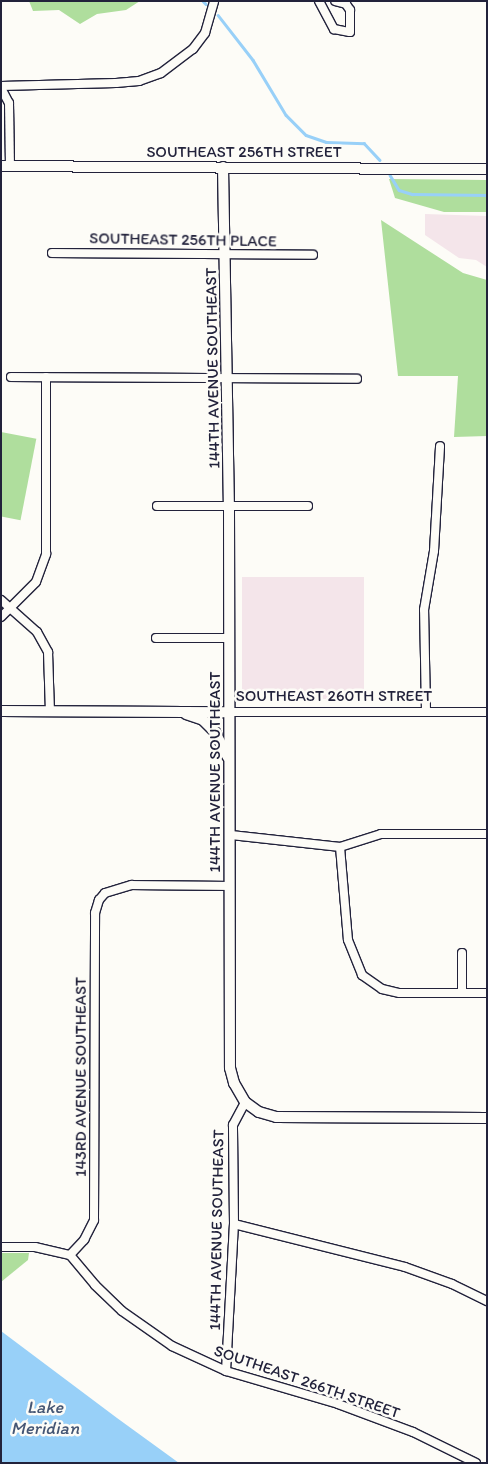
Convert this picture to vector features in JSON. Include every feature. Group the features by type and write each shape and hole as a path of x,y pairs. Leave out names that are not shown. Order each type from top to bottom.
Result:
{"street":[{"path":"6,166 9,103 1,87 139,81 161,73 193,49 205,33 214,1"},
{"path":"319,1 334,29 350,32 350,10 346,4 335,1"},
{"name":"SOUTHEAST 256TH STREET","path":"6,166 487,169"},
{"name":"144TH AVENUE SOUTHEAST","path":"223,167 222,228 226,254 229,506 231,766 229,886 230,1068 234,1083 245,1102 233,1125 234,1224 226,1371"},
{"name":"SOUTHEAST 256TH PLACE","path":"52,253 313,256"},
{"path":"11,377 357,379"},
{"path":"1,616 36,582 46,554 46,377"},
{"path":"426,711 424,610 434,551 440,446"},
{"path":"157,506 308,506"},
{"path":"1,600 36,632 48,652 50,711"},
{"path":"156,638 230,638"},
{"name":"SOUTHEAST 260TH STREET","path":"1,711 487,712"},
{"path":"176,711 194,716 209,726 221,739 231,766"},
{"path":"231,835 340,846 381,834 487,834"},
{"path":"340,846 348,940 362,975 382,989 400,993 487,992"},
{"name":"143RD AVENUE SOUTHEAST","path":"70,1255 87,1235 94,1220 95,913 105,892 132,885 229,886"},
{"path":"462,953 462,992"},
{"path":"245,1102 259,1112 276,1117 487,1118"},
{"path":"234,1224 405,1267 452,1284 487,1301"},
{"path":"1,1247 35,1247 70,1255"},
{"name":"SOUTHEAST 266TH STREET","path":"70,1255 95,1285 122,1311 172,1346 226,1371 338,1404 413,1432 476,1463"}],"shaded area":[{"path":"425,214 487,216 487,267 476,260 459,258 425,235"},
{"path":"242,577 364,577 364,699 242,699"}],"green space":[{"path":"29,1 140,1 126,10 97,14 80,24 59,10 33,11"},
{"path":"389,179 487,180 487,212 444,212 395,198"},
{"path":"381,220 463,273 487,280 487,436 454,437 458,376 398,376"},
{"path":"1,432 36,439 21,520 1,517"},
{"path":"1,1253 29,1253 28,1260 1,1282"}],"water":[{"name":"Lake Meridian","path":"1,1331 117,1418 179,1463 1,1463"}],"waterway":[{"path":"203,1 206,4"},
{"path":"218,15 253,60 286,115 306,135 326,142 364,143 380,160"},
{"path":"390,175 399,190 412,194 487,195"}]}
